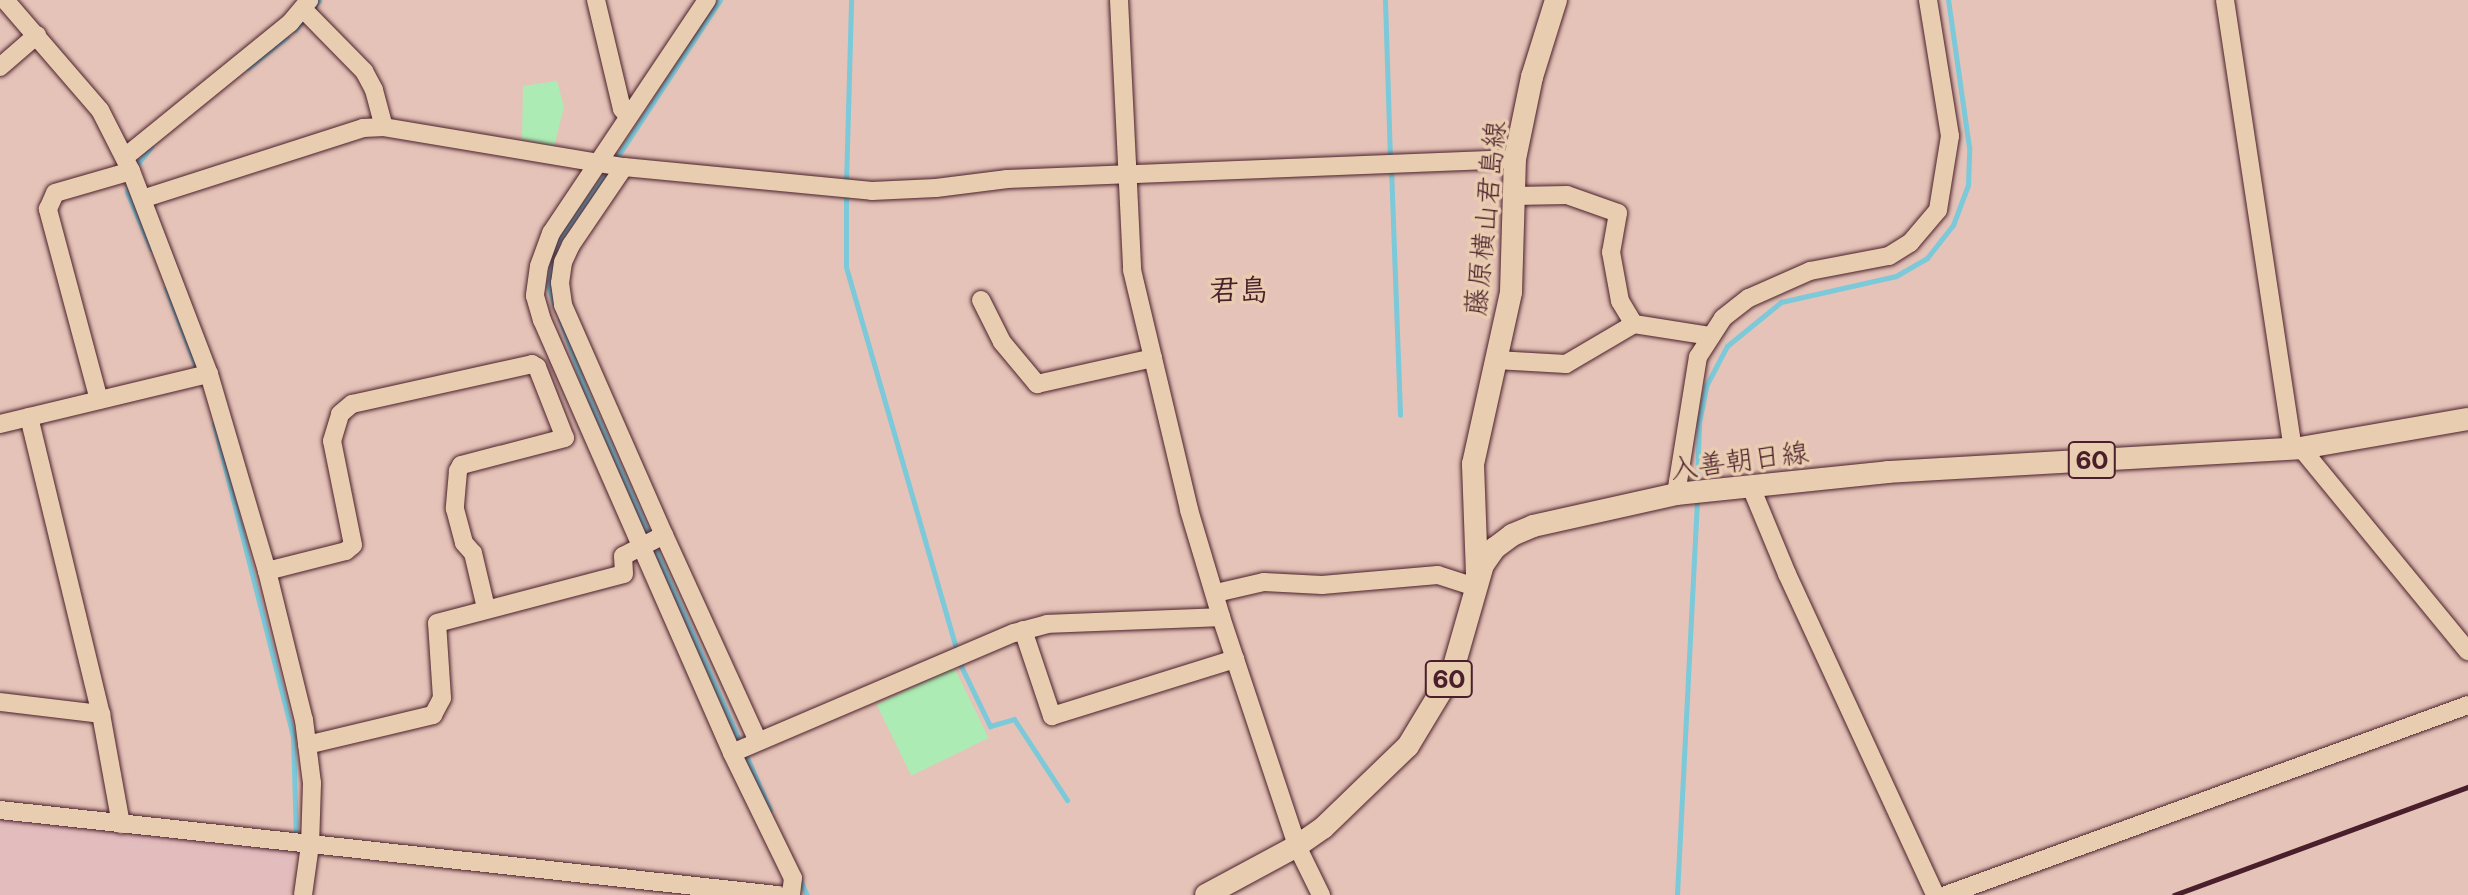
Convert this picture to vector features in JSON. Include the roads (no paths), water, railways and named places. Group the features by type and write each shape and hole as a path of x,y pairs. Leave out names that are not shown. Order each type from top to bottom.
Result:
{"main road":[{"name":"藤原横山君島線","path":"1475,587 1478,561 1473,464 1511,292 1515,159 1532,77 1556,0"},
{"name":"入善朝日線","path":"1206,895 1297,846 1336,816 1408,746 1452,673 1483,565 1495,548 1512,535 1533,526 1676,494 1888,472 2297,448 2468,419"}],"street":[{"path":"5,0 100,110 128,164 209,374 267,571 304,720 312,783 310,845 303,895"},
{"path":"596,0 622,109 627,115"},
{"path":"707,0 627,115 551,233 539,266 535,296 542,320 732,753 793,878 791,895"},
{"path":"1119,0 1125,176 1132,270 1189,510 1221,617 1297,846 1321,895"},
{"path":"1676,494 1698,357 1723,318 1749,298 1810,271 1889,256 1910,243 1938,210 1950,136 1928,0"},
{"path":"2225,0 2297,448 2468,651"},
{"path":"99,400 48,209 55,193 128,164 306,5 364,71 374,90 384,127"},
{"path":"0,67 37,35"},
{"path":"142,199 363,128 384,127 598,160 624,167 872,191 936,188 1007,179 1515,159"},
{"path":"624,167 571,245 563,262 560,283 563,305 758,741"},
{"path":"1514,196 1567,195 1618,213 1611,252 1620,301 1634,324"},
{"path":"981,300 1002,342 1037,384 1153,358"},
{"path":"1496,360 1566,364 1634,324 1711,336"},
{"path":"267,571 346,551 353,545 332,441 340,414 352,404 532,364 537,367 565,438 461,465 458,471 455,509 464,543 473,553 486,608"},
{"path":"0,424 209,374"},
{"path":"29,417 101,714 121,824"},
{"path":"1751,487 1935,895"},
{"path":"307,745 433,715 442,698 437,623 624,574 623,556 664,535"},
{"path":"1216,593 1264,582 1322,585 1438,575 1475,587"},
{"path":"732,753 1023,630 1047,624 1221,617"},
{"path":"1023,630 1052,716 1235,659"},
{"path":"0,702 101,714"},
{"path":"1946,895 2468,705"},
{"path":"0,810 656,889 778,895"}],"waterway":[{"path":"295,30 319,0"},
{"path":"614,162 720,0"},
{"path":"846,183 851,0"},
{"path":"1385,0 1390,158"},
{"path":"1697,487 1699,423 1706,386 1727,346 1781,302 1896,276 1927,258 1953,225 1968,185 1969,147 1948,0"},
{"path":"248,68 287,37"},
{"path":"135,167 151,147"},
{"path":"1391,168 1400,415"},
{"path":"555,306 548,286 556,244 608,170"},
{"path":"129,185 127,192 151,249"},
{"path":"846,193 846,267 961,666 990,726 1014,719 1067,800"},
{"path":"166,288 198,372"},
{"path":"560,319 584,387 741,744"},
{"path":"214,424 293,737 296,837"},
{"path":"1677,895 1697,497"},
{"path":"745,753 770,810"},
{"path":"799,878 807,895"}],"railway":[{"path":"2174,895 2468,787"}],"district":[{"name":"君島","path":"1239,288"}]}
